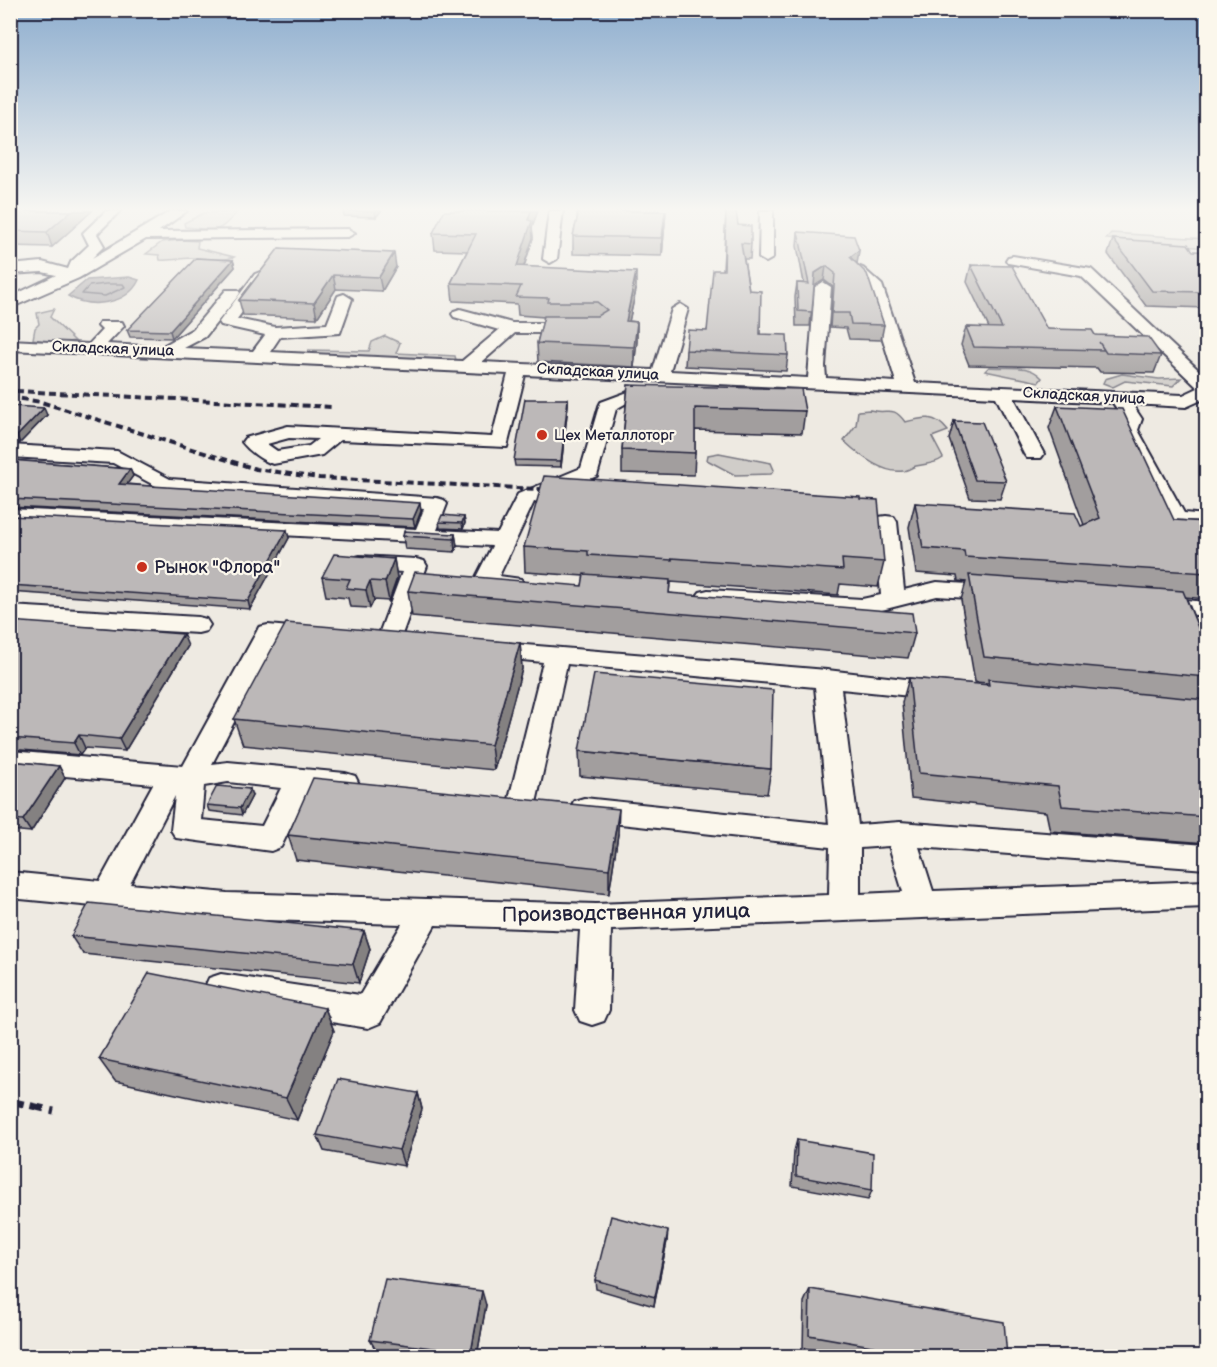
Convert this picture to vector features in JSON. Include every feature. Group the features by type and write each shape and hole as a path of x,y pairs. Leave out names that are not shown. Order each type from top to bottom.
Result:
{"street":[{"path":"10,303 74,275"},
{"path":"261,275 227,322 275,332 334,329 344,299"},
{"path":"862,275 874,285 908,387"},
{"path":"1089,275 1206,386"},
{"path":"167,351 200,333 243,279"},
{"path":"818,384 816,366 823,287"},
{"path":"660,375 680,309"},
{"path":"460,314 511,328 597,328"},
{"path":"95,347 116,326 106,326"},
{"path":"467,366 511,328"},
{"path":"259,355 275,332"},
{"name":"Складская улица","path":"10,345 95,347 1186,401 1206,391"},
{"path":"334,435 500,443 518,368"},
{"path":"1002,392 1034,454"},
{"path":"531,585 484,582 525,498 590,472 608,406 628,397"},
{"path":"1119,398 1133,419 1128,430 1177,519 1206,521"},
{"path":"10,451 117,457 165,485 437,504 424,536"},
{"path":"10,515 506,540"},
{"path":"886,522 893,599"},
{"path":"339,561 416,566 388,642"},
{"path":"685,595 862,606 937,589 1019,595"},
{"path":"1136,604 1206,609"},
{"path":"10,614 198,625"},
{"path":"109,894 268,633 333,638"},
{"path":"467,648 969,692"},
{"path":"557,655 531,804 845,837 900,834 1206,857"},
{"path":"827,679 845,837 844,908"},
{"path":"10,761 181,776 228,772 370,787"},
{"path":"181,776 186,830 272,839 299,779"},
{"path":"900,834 922,905"},
{"name":"Производственная улица","path":"10,885 227,906 596,917 1206,894"},
{"path":"203,986 368,1012 426,912"},
{"path":"592,1010 596,917"}],"shaded area":[{"path":"54,309 50,317 75,341 59,343 33,339 35,328 39,324 37,313"},
{"path":"385,336 400,343 396,353 455,356 456,360 308,355 308,350 369,351 372,342"},
{"path":"989,367 1024,368 1037,373 1042,378 1039,382 985,371"},
{"path":"1122,374 1159,379 1181,378 1173,386 1125,381 1113,387 1103,383 1105,379"},
{"path":"858,411 897,413 905,422 924,418 934,419 948,431 932,437 943,458 905,471 895,471 879,466 864,457 844,441 856,425"},
{"path":"719,453 771,463 774,470 771,474 735,475 707,460 708,455"}],"water":[{"path":"129,277 139,280 126,295 117,299 97,303 68,296 87,280"}],"building":[{"path":"180,275 220,275 170,331 127,330"},
{"path":"258,275 380,275 379,277 333,275 314,303 239,300"},
{"path":"455,275 635,275 626,321 637,322 634,347 537,343 544,316 597,316 607,310 597,302 548,302 549,298 516,297 521,286 451,283"},
{"path":"713,275 746,275 749,290 761,291 760,334 787,335 788,355 686,350 688,330 707,331"},
{"path":"807,275 815,275 812,312 798,311 797,283 809,284"},
{"path":"835,275 867,275 884,325 851,324 849,313 832,313"},
{"path":"976,275 1017,275 1047,329 1092,330 1095,335 1148,337 1161,355 1106,353 1099,342 1104,350 974,347 966,327 1002,328"},
{"path":"1140,275 1206,275 1206,292 1152,291"},
{"path":"628,385 801,389 805,411 695,408 695,453 622,450"},
{"name":"Цех Металлоторг","path":"525,399 568,399 561,461 514,460"},
{"path":"12,406 44,408 17,436 10,436 10,408"},
{"path":"1057,406 1122,409 1174,520 1206,522 1206,573 965,557 964,551 923,548 915,503 1075,513 1081,526 1100,518"},
{"path":"954,421 982,422 1006,481 975,480"},
{"path":"10,460 130,469 119,484 420,503 413,519 10,499"},
{"path":"544,476 878,500 884,562 842,559 843,570 672,558 672,560 588,555 588,551 524,547"},
{"path":"442,515 464,517 462,523 439,522"},
{"name":"Рынок \"Флора\"","path":"10,516 287,530 248,601 10,585"},
{"path":"404,531 455,534 454,539 403,536"},
{"path":"334,554 394,559 385,582 370,581 366,590 346,588 350,579 322,577"},
{"path":"415,572 582,586 584,574 670,580 669,593 912,613 915,633 408,591"},
{"path":"969,575 1183,591 1206,647 1206,677 984,657"},
{"path":"10,621 183,634 119,739 79,735 74,743 10,738"},
{"path":"286,623 520,643 491,745 234,719"},
{"path":"594,674 773,690 771,769 579,751"},
{"path":"909,678 989,685 988,679 1206,700 1206,817 1062,806 1058,786 919,773"},
{"path":"10,761 59,766 23,820 10,819"},
{"path":"313,778 619,809 609,869 288,835"},
{"path":"217,786 250,789 240,808 207,805"},
{"path":"89,903 364,931 353,964 71,936"},
{"path":"149,973 325,1008 286,1098 99,1059"},
{"path":"338,1079 418,1093 399,1150 317,1135"},
{"path":"797,1140 873,1153 872,1190 796,1176"},
{"path":"611,1216 668,1231 655,1297 595,1280"},
{"path":"385,1279 482,1291 471,1353 370,1340"},
{"path":"810,1289 1004,1322 1007,1356 929,1356 809,1335"}],"railway":[{"path":"16,391 333,407"},
{"path":"10,397 41,402 256,469 319,478 557,490"},
{"path":"10,1101 54,1111"}],"place":[{"name":"Цех Металлоторг","path":"542,435"},
{"name":"Рынок \"Флора\"","path":"142,567"}]}
